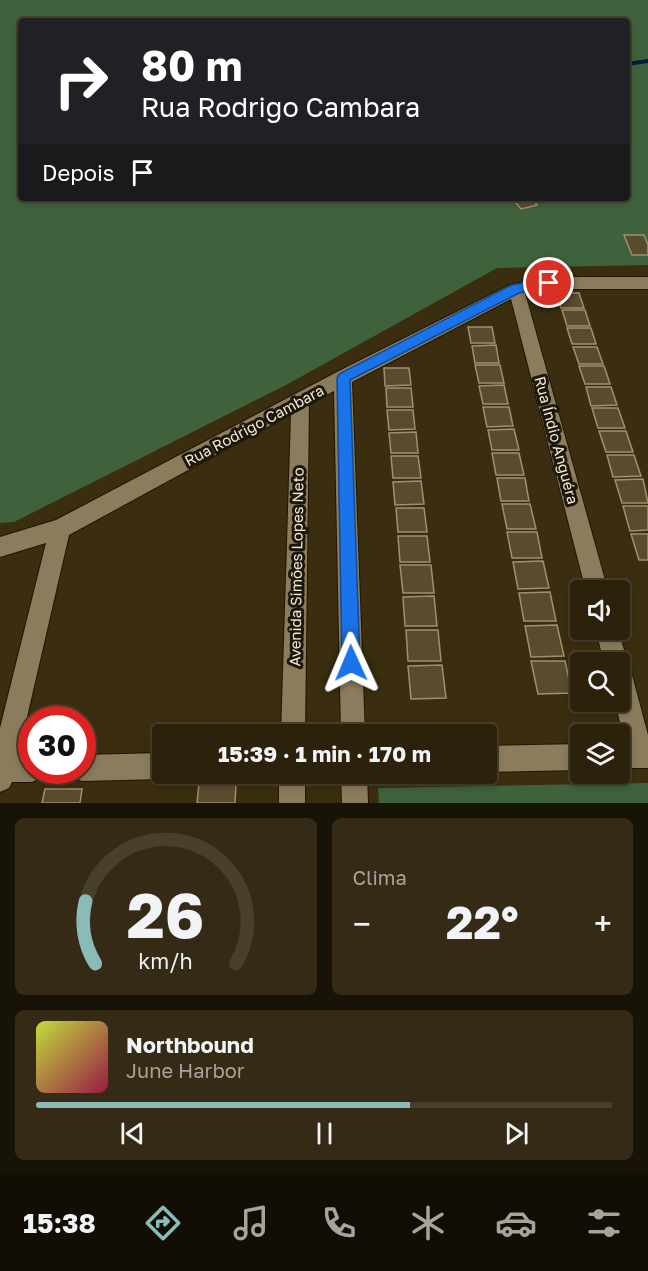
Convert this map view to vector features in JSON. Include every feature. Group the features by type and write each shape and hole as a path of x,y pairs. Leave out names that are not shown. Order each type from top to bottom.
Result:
{"street":[{"name":"Rua Rodrigo Cambara","path":"0,546 60,529 300,400 516,289 549,283 648,283"},
{"name":"Rua Índio Anguéra","path":"516,289 594,580"},
{"path":"343,378 353,724"},
{"name":"Avenida Simões Lopes Neto","path":"293,724 300,400"},
{"path":"18,771 1,773 60,529"},
{"path":"627,712 636,756"},
{"path":"497,759 570,757"},
{"path":"96,768 152,766"},
{"path":"292,784 292,803"},
{"path":"354,784 355,803"}],"green space":[{"path":"0,0 648,0 648,265 497,268 286,385 14,522 0,523"},
{"path":"648,783 648,803 379,803 378,788 630,784"}],"building":[{"path":"514,201 534,201 537,205 521,209"},
{"path":"624,235 644,235 648,245 648,255 632,255"},
{"path":"556,293 579,293 584,308 561,308"},
{"path":"562,310 585,310 590,326 567,326"},
{"path":"468,327 492,327 495,343 471,343"},
{"path":"567,328 591,328 596,344 572,344"},
{"path":"496,345 499,363 475,363 472,346"},
{"path":"573,347 597,347 603,364 579,364"},
{"path":"475,365 500,365 504,383 479,383"},
{"path":"579,366 604,366 610,384 585,384"},
{"path":"384,368 409,368 411,385 385,386"},
{"path":"504,385 508,404 483,404 479,386"},
{"path":"586,387 611,387 617,405 591,406"},
{"path":"386,388 411,388 413,407 387,407"},
{"path":"483,407 509,407 513,426 487,427"},
{"path":"592,408 618,408 625,428 598,428"},
{"path":"387,410 413,410 415,429 389,430"},
{"path":"514,429 519,450 492,450 488,430"},
{"path":"599,431 626,431 633,452 606,452"},
{"path":"416,432 418,453 391,453 389,433"},
{"path":"492,453 519,453 524,475 496,475"},
{"path":"607,455 634,455 641,476 613,477"},
{"path":"391,456 418,456 421,478 393,478"},
{"path":"497,478 525,478 529,501 501,501"},
{"path":"643,479 648,503 622,503 615,480"},
{"path":"421,481 424,504 395,505 393,482"},
{"path":"502,504 530,504 536,529 507,529"},
{"path":"623,506 648,506 648,530 630,531"},
{"path":"396,508 424,508 427,532 398,532"},
{"path":"507,532 537,532 542,558 512,558"},
{"path":"631,534 648,534 648,560 639,560"},
{"path":"398,536 427,536 430,562 400,562"},
{"path":"543,561 549,588 518,589 513,562"},
{"path":"400,565 431,565 434,593 403,593"},
{"path":"550,592 556,621 524,621 519,593"},
{"path":"434,596 437,626 405,626 403,597"},
{"path":"557,625 564,656 531,657 525,626"},
{"path":"406,630 438,630 441,661 408,661"},
{"path":"531,661 565,661 570,693 538,694"},
{"path":"442,665 446,698 411,699 408,666"},
{"path":"199,784 236,784 235,803 197,803"},
{"path":"45,789 82,789 80,803 42,803"}],"waterway":[{"path":"630,64 648,61"}],"route":[{"path":"351,663 343,378 516,289 549,283"}]}
